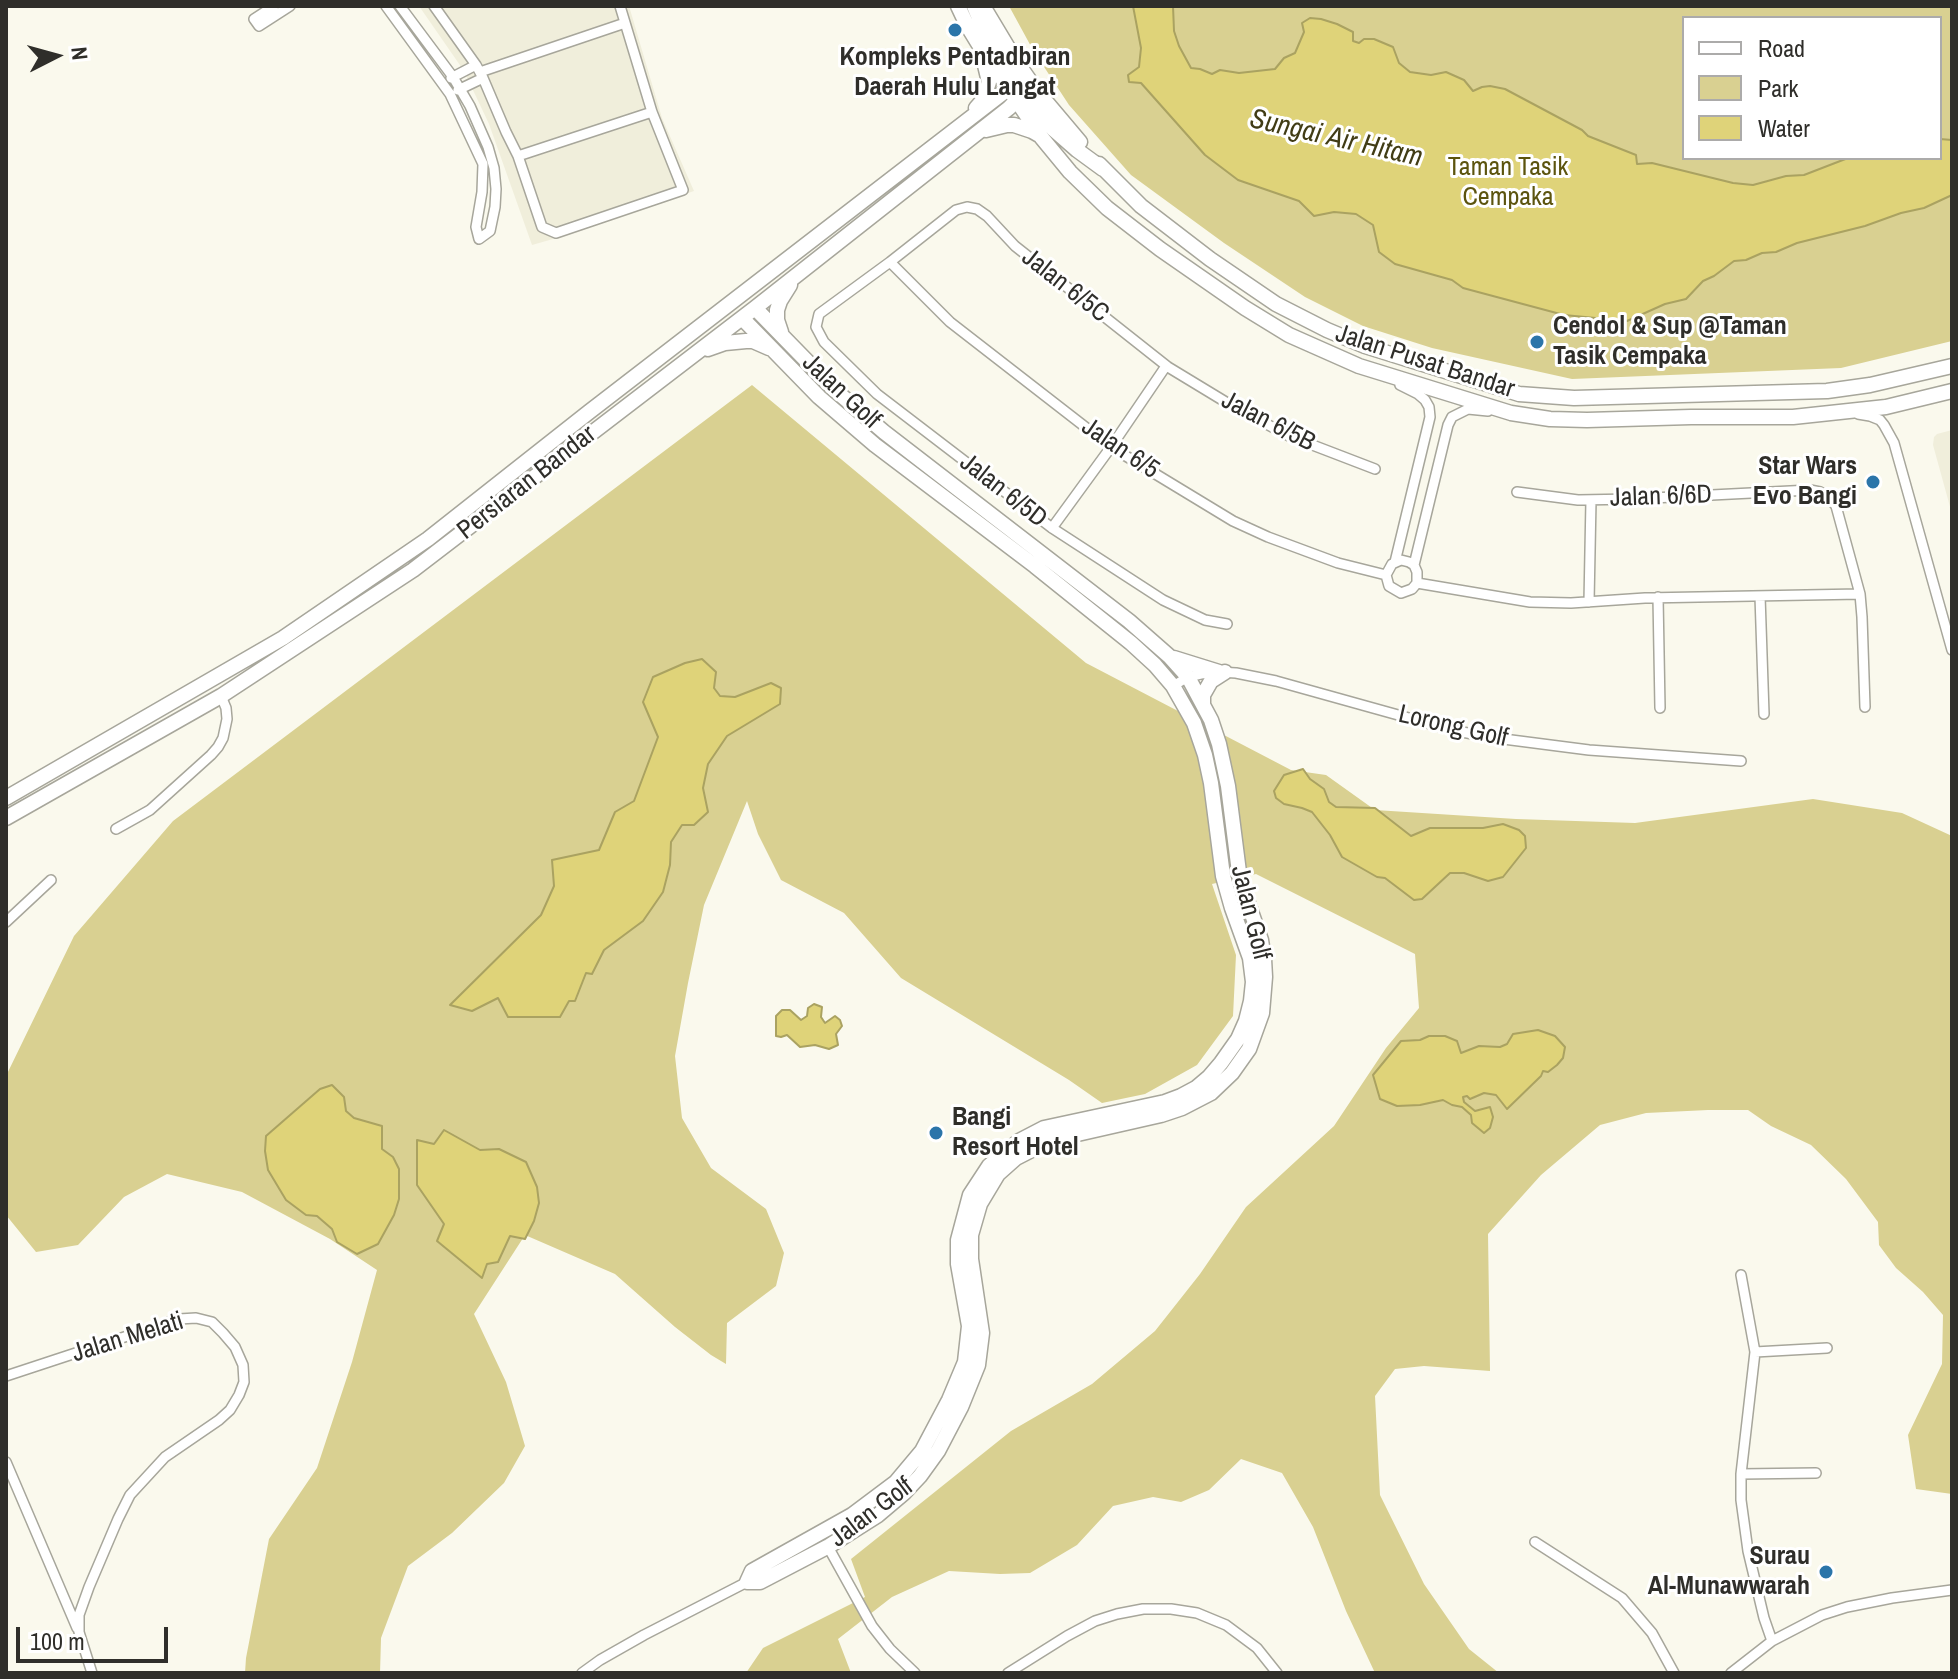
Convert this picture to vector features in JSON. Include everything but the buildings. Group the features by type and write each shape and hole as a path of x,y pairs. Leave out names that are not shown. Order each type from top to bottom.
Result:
{"main road":[{"name":"Jalan Pusat Bandar","path":"958,6 978,43 1015,93 1042,138 1070,172 1107,208 1245,308 1289,335 1359,366 1511,413 1550,419 1793,417 1886,407 1952,391"},
{"path":"974,6 983,27 1014,76 1015,93 1031,99 1053,129 1103,169"},
{"name":"Jalan Pusat Bandar","path":"983,6 1037,91 1103,169 1141,206 1276,304 1365,346 1519,394 1574,398 1827,391 1870,385 1952,366"},
{"path":"964,124 983,100 988,87 989,77 978,43"},
{"name":"Persiaran Bandar","path":"6,798 283,638 428,539 964,124 1015,93"},
{"name":"Persiaran Bandar","path":"6,818 221,696 413,570 980,131 1015,93"},
{"path":"980,131 1014,125 1042,138"},
{"path":"652,364 687,348 747,311 751,298 801,259 829,227"},
{"path":"785,340 777,320 777,310 797,275"},
{"name":"Jalan Golf","path":"747,311 785,340 836,391 884,432 1129,621 1188,677 1215,730 1228,786 1240,880 1261,940 1264,959 1264,996 1257,1031 1232,1073 1211,1093 1161,1115 1051,1140 1016,1158 991,1183 975,1216 970,1247 981,1319 978,1365 938,1451 920,1476 900,1487"},
{"name":"Jalan Golf","path":"747,311 773,349 819,397 875,445 1131,643 1173,686 1201,741 1211,783 1223,876 1250,958 1253,982 1246,1021 1238,1039 1209,1077 1181,1096 1165,1102 1044,1128 1019,1141 989,1166 970,1195 958,1240 958,1264 969,1326 965,1362 922,1451 878,1515 824,1540 760,1582 747,1582"},
{"path":"697,352 725,343 746,341 773,349"},
{"path":"875,445 884,432"},
{"path":"1170,657 1222,672"},
{"path":"1203,703 1203,695 1211,681 1222,672"}],"street":[{"path":"274,6 254,19 259,26 290,6"},
{"path":"386,6 450,94 483,164 476,227 479,239 490,231 495,207 495,179 488,147 461,89 400,6"},
{"path":"434,6 480,72 518,156 542,227 556,233 683,190 652,112 620,6"},
{"path":"442,82 625,23"},
{"path":"450,94 461,89 480,72"},
{"path":"518,156 652,112"},
{"name":"Jalan 6/5C","path":"890,262 956,210 967,207 977,209 1015,246 1166,366"},
{"name":"Jalan 6/5D","path":"890,262 819,314 816,327 824,342 877,394 1052,528 1163,600 1205,620 1227,624"},
{"name":"Jalan 6/5","path":"890,262 950,322 1111,447 1233,521 1338,563 1386,575"},
{"path":"1052,528 1166,366"},
{"name":"Jalan 6/5B","path":"1166,366 1289,436 1375,469"},
{"path":"1359,366 1418,394 1429,407 1430,417 1395,562"},
{"path":"1414,565 1401,560 1395,562 1386,575 1389,586 1397,592 1408,592 1417,583 1414,565 1452,417 1468,409 1511,413"},
{"name":"Jalan Pusat Bandar","path":"1844,413 1876,418 1884,425 1894,443 1952,650"},
{"name":"Jalan 6/6D","path":"1517,492 1591,500 1810,490 1829,497 1836,506 1860,594 1865,707"},
{"path":"1589,602 1591,500"},
{"path":"1417,583 1530,602 1860,594"},
{"path":"1760,596 1764,714"},
{"path":"1658,597 1660,708"},
{"name":"Lorong Golf","path":"1173,686 1188,677 1222,672 1276,681 1452,730 1488,737 1589,750 1741,761"},
{"path":"116,829 150,810 218,747 227,719 221,696"},
{"path":"6,922 51,880"},
{"path":"1741,1275 1755,1352 1741,1474 1744,1525 1772,1641"},
{"name":"Jalan Melati","path":"6,1376 179,1319 196,1318 212,1322 235,1347 243,1365 244,1382 230,1410 165,1457 130,1495 118,1519 79,1615 79,1632 92,1673"},
{"path":"1755,1352 1827,1348"},
{"path":"6,1462 79,1632"},
{"path":"1741,1474 1816,1473"},
{"path":"824,1540 872,1626 915,1673"},
{"path":"1535,1542 1622,1598 1652,1633 1674,1673"},
{"name":"Jalan Golf","path":"582,1673 644,1635 747,1582"},
{"path":"1731,1673 1772,1641 1822,1615 1892,1598 1952,1590"},
{"path":"1008,1673 1095,1621 1143,1609 1171,1609 1197,1613 1226,1625 1257,1648 1277,1673"}],"shaded area":[{"path":"419,6 629,6 662,118 694,191 532,245 489,124 464,71"},
{"path":"1952,430 1952,514 1933,445 1937,434"}],"green space":[{"name":"Taman Tasik Cempaka","path":"1009,6 1952,6 1952,341 1841,368 1572,379 1432,348 1363,326 1305,297 1224,243 1131,175 1069,105"},
{"path":"752,385 1086,663 1291,770 1326,775 1375,810 1635,823 1813,799 1902,813 1952,836 1952,1494 1916,1489 1908,1435 1942,1364 1943,1315 1896,1268 1879,1245 1878,1222 1846,1179 1811,1145 1771,1126 1748,1110 1646,1113 1600,1125 1541,1175 1488,1234 1490,1371 1424,1366 1395,1369 1375,1396 1380,1495 1424,1584 1469,1649 1499,1673 1375,1673 1346,1611 1313,1527 1282,1473 1241,1459 1209,1490 1181,1502 1153,1497 1113,1506 1077,1545 1030,1573 949,1571 892,1597 838,1639 851,1673 746,1673 763,1648 865,1597 851,1559 1011,1431 1092,1384 1155,1331 1200,1274 1246,1207 1334,1126 1386,1048 1419,1008 1415,954 1256,874 1212,884 1236,955 1233,1016 1197,1065 1145,1094 1102,1103 901,978 844,913 781,880 758,834 747,801 704,905 675,1056 682,1118 711,1168 766,1209 784,1253 776,1286 727,1323 726,1364 675,1327 615,1274 525,1235 474,1314 506,1382 525,1446 504,1483 452,1533 408,1566 381,1638 380,1673 245,1673 269,1539 317,1468 352,1362 377,1270 330,1239 242,1192 167,1174 124,1197 78,1245 36,1252 6,1215 6,1076 74,936 173,821"}],"water":[{"name":"Sungai Air Hitam","path":"1133,6 1173,6 1174,31 1191,68 1212,74 1220,70 1239,73 1275,69 1284,58 1295,53 1304,32 1302,23 1310,18 1321,19 1353,32 1353,41 1359,43 1364,39 1374,39 1393,47 1399,63 1410,72 1431,75 1446,72 1464,80 1473,91 1490,86 1505,89 1588,136 1636,155 1637,164 1652,163 1753,185 1786,176 1804,175 1843,160 1942,160 1942,139 1952,140 1952,195 1924,208 1865,226 1734,261 1703,281 1686,299 1665,304 1627,321 1564,315 1463,288 1452,280 1395,264 1379,252 1373,225 1356,214 1334,212 1314,216 1299,201 1238,180 1205,155 1141,83 1129,82 1128,75 1139,67 1141,48"},
{"path":"702,659 716,672 714,688 720,696 735,697 771,683 781,688 780,704 727,736 708,764 703,788 708,812 694,825 682,825 671,842 670,865 663,892 643,921 604,950 592,974 586,973 575,1001 569,1001 560,1017 508,1017 498,998 472,1011 450,1005 541,915 554,886 552,860 599,850 615,812 634,801 658,737 643,702 653,677"},
{"path":"1303,769 1310,779 1324,789 1329,802 1336,807 1375,808 1411,836 1430,828 1483,828 1503,824 1525,836 1526,848 1503,877 1488,881 1464,873 1450,873 1422,899 1414,900 1385,878 1377,877 1342,857 1312,812 1284,804 1276,798 1274,791 1284,775"},
{"path":"814,1004 822,1007 821,1017 825,1023 835,1016 840,1020 842,1026 836,1034 838,1045 829,1049 815,1045 800,1047 787,1035 776,1036 776,1016 782,1010 790,1010 801,1020"},
{"path":"1538,1030 1555,1036 1565,1047 1563,1058 1557,1065 1548,1072 1543,1071 1507,1109 1496,1095 1484,1093 1470,1099 1463,1097 1464,1102 1475,1111 1490,1107 1493,1117 1490,1128 1484,1133 1472,1123 1471,1115 1462,1107 1443,1100 1397,1106 1380,1099 1373,1075 1401,1041 1445,1036 1457,1041 1461,1053 1479,1046 1500,1047 1507,1044 1513,1034"},
{"path":"332,1085 344,1097 346,1111 354,1118 382,1126 382,1149 393,1157 399,1169 399,1199 394,1215 378,1244 357,1254 337,1242 332,1229 317,1216 306,1215 286,1200 268,1170 265,1151 266,1136 320,1089"},
{"path":"444,1130 480,1150 499,1149 526,1162 537,1187 539,1203 525,1239 510,1236 498,1262 487,1264 482,1278 437,1241 444,1224 417,1185 417,1140 434,1144"}],"place":[{"name":"Kompleks Pentadbiran Daerah Hulu Langat","path":"955,30"},
{"name":"Cendol & Sup @Taman Tasik Cempaka","path":"1537,342"},
{"name":"Star Wars Evo Bangi","path":"1873,482"},
{"name":"Bangi Resort Hotel","path":"936,1133"},
{"name":"Surau Al-Munawwarah","path":"1826,1572"}]}
